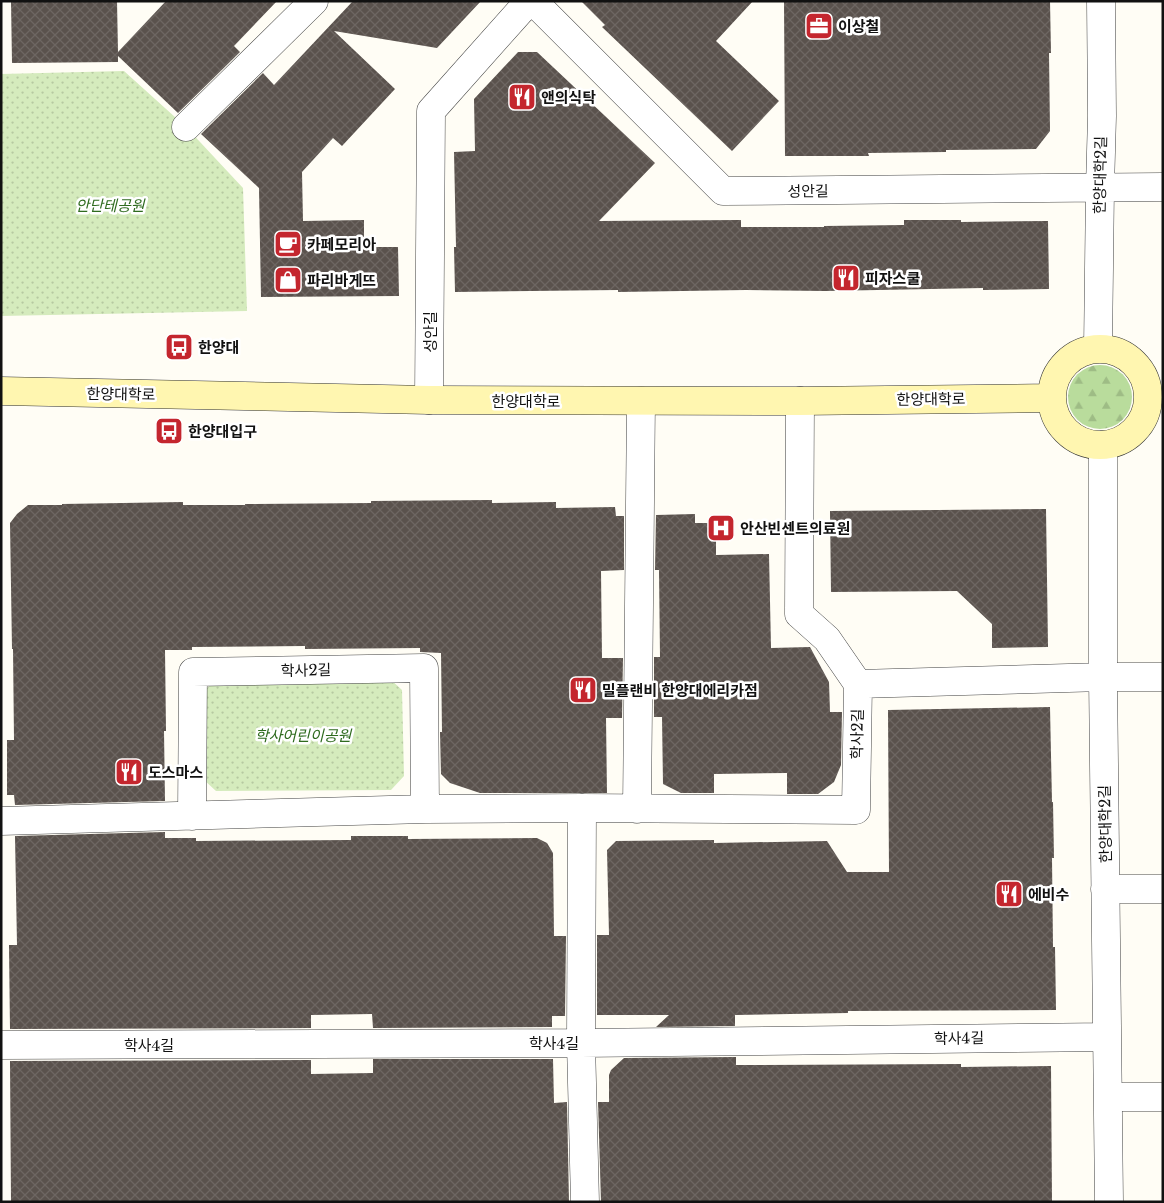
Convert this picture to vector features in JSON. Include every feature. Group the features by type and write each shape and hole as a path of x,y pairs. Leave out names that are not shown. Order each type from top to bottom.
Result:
{"street":[{"path":"186,128 314,1"},
{"name":"성안길","path":"429,400 431,111 531,1 723,192 1163,187"},
{"name":"한양대학2길","path":"1098,348 1102,116 1101,1"},
{"path":"1098,348 1113,350 1126,356 1138,366 1156,394 1141,423 1131,434 1118,442 1103,445 1088,444 1073,437 1062,427 1054,413 1052,398 1054,383 1060,370 1070,359 1083,352 1098,348"},
{"name":"한양대학로","path":"1,391 429,400 800,401 1052,398"},
{"path":"637,810 641,401"},
{"path":"800,401 799,614 827,639 858,684 1163,677"},
{"name":"한양대학2길","path":"1103,445 1103,677 1109,1202"},
{"name":"학사2길","path":"192,816 193,672 424,668 425,809"},
{"name":"학사2길","path":"1,821 425,809 856,810 858,684"},
{"path":"582,808 581,1043 585,1202"},
{"path":"1105,889 1163,889"},
{"name":"학사4길","path":"1,1045 581,1043 1107,1037"},
{"path":"1108,1097 1163,1097"}],"green space":[{"name":"안단테공원","path":"124,71 186,127 243,188 247,311 1,316 1,74"},
{"path":"1094,365 1106,365 1123,374 1130,385 1132,397 1130,409 1123,420 1106,429 1094,429 1082,424 1073,415 1068,403 1068,391 1073,379 1082,370"},
{"name":"학사어린이공원","path":"389,678 402,690 404,776 391,790 216,791 203,779 202,693 215,680"}],"building":[{"path":"11,1 117,1 118,52 166,1 277,1 234,46 240,52 178,113 118,56 118,62 12,63"},
{"path":"353,1 481,1 437,48 334,31 395,89 342,146 333,138 302,172 303,221 364,220 364,247 398,247 399,296 261,297 259,188 201,134 263,73 274,85"},
{"path":"581,1 753,1 716,41 779,101 732,151 602,27 605,25"},
{"path":"784,1 1050,1 1050,131 1036,149 868,153 869,156 785,156"},
{"path":"518,52 537,52 655,163 599,221 741,220 741,227 824,227 904,225 904,220 961,220 961,222 1048,221 1049,289 455,292 454,152 475,151 474,99"},
{"path":"492,500 492,503 556,502 556,508 615,507 616,516 624,516 624,570 601,571 602,658 623,658 622,718 606,718 607,793 480,793 450,783 441,774 441,653 420,652 420,648 305,649 305,646 192,647 192,650 165,650 165,801 15,805 14,795 7,795 7,740 14,740 10,523 28,505 183,502 183,505 245,505"},
{"path":"1046,509 1048,647 992,648 992,624 957,591 831,592 830,511"},
{"path":"695,514 695,523 716,523 716,555 769,554 771,648 810,647 829,682 830,712 842,712 841,765 834,782 818,794 787,794 787,773 714,774 714,793 681,793 663,784 662,717 654,717 654,657 660,657 659,570 655,570 656,515"},
{"path":"1050,707 1054,858 1052,858 1053,947 1055,947 1056,1010 848,1011 848,1013 735,1015 735,1026 656,1027 669,1015 597,1015 597,935 609,935 607,850 616,841 714,840 714,843 827,841 847,872 889,872 888,710"},
{"path":"165,832 165,838 196,838 196,841 351,840 351,836 408,836 408,839 537,838 547,843 553,853 554,936 566,936 565,1016 552,1016 552,1027 373,1028 372,1014 311,1015 311,1028 10,1029 9,945 17,945 15,836"},
{"path":"736,1057 736,1065 961,1064 961,1067 1051,1066 1052,1202 601,1202 598,1102 609,1102 609,1075 611,1070 624,1058"},
{"path":"373,1059 553,1059 554,1103 567,1102 569,1202 11,1202 10,1061 311,1060 311,1074 373,1073"}],"place":[{"name":"이상철","path":"819,26"},
{"name":"앤의식탁","path":"522,97"},
{"name":"카페모리아","path":"288,244"},
{"name":"피자스쿨","path":"846,278"},
{"name":"파리바게뜨","path":"288,280"},
{"name":"한양대","path":"179,347"},
{"name":"한양대입구","path":"169,431"},
{"name":"안산빈센트의료원","path":"721,528"},
{"name":"밀플랜비 한양대에리카점","path":"583,690"},
{"name":"도스마스","path":"129,772"},
{"name":"에비수","path":"1009,894"}]}
